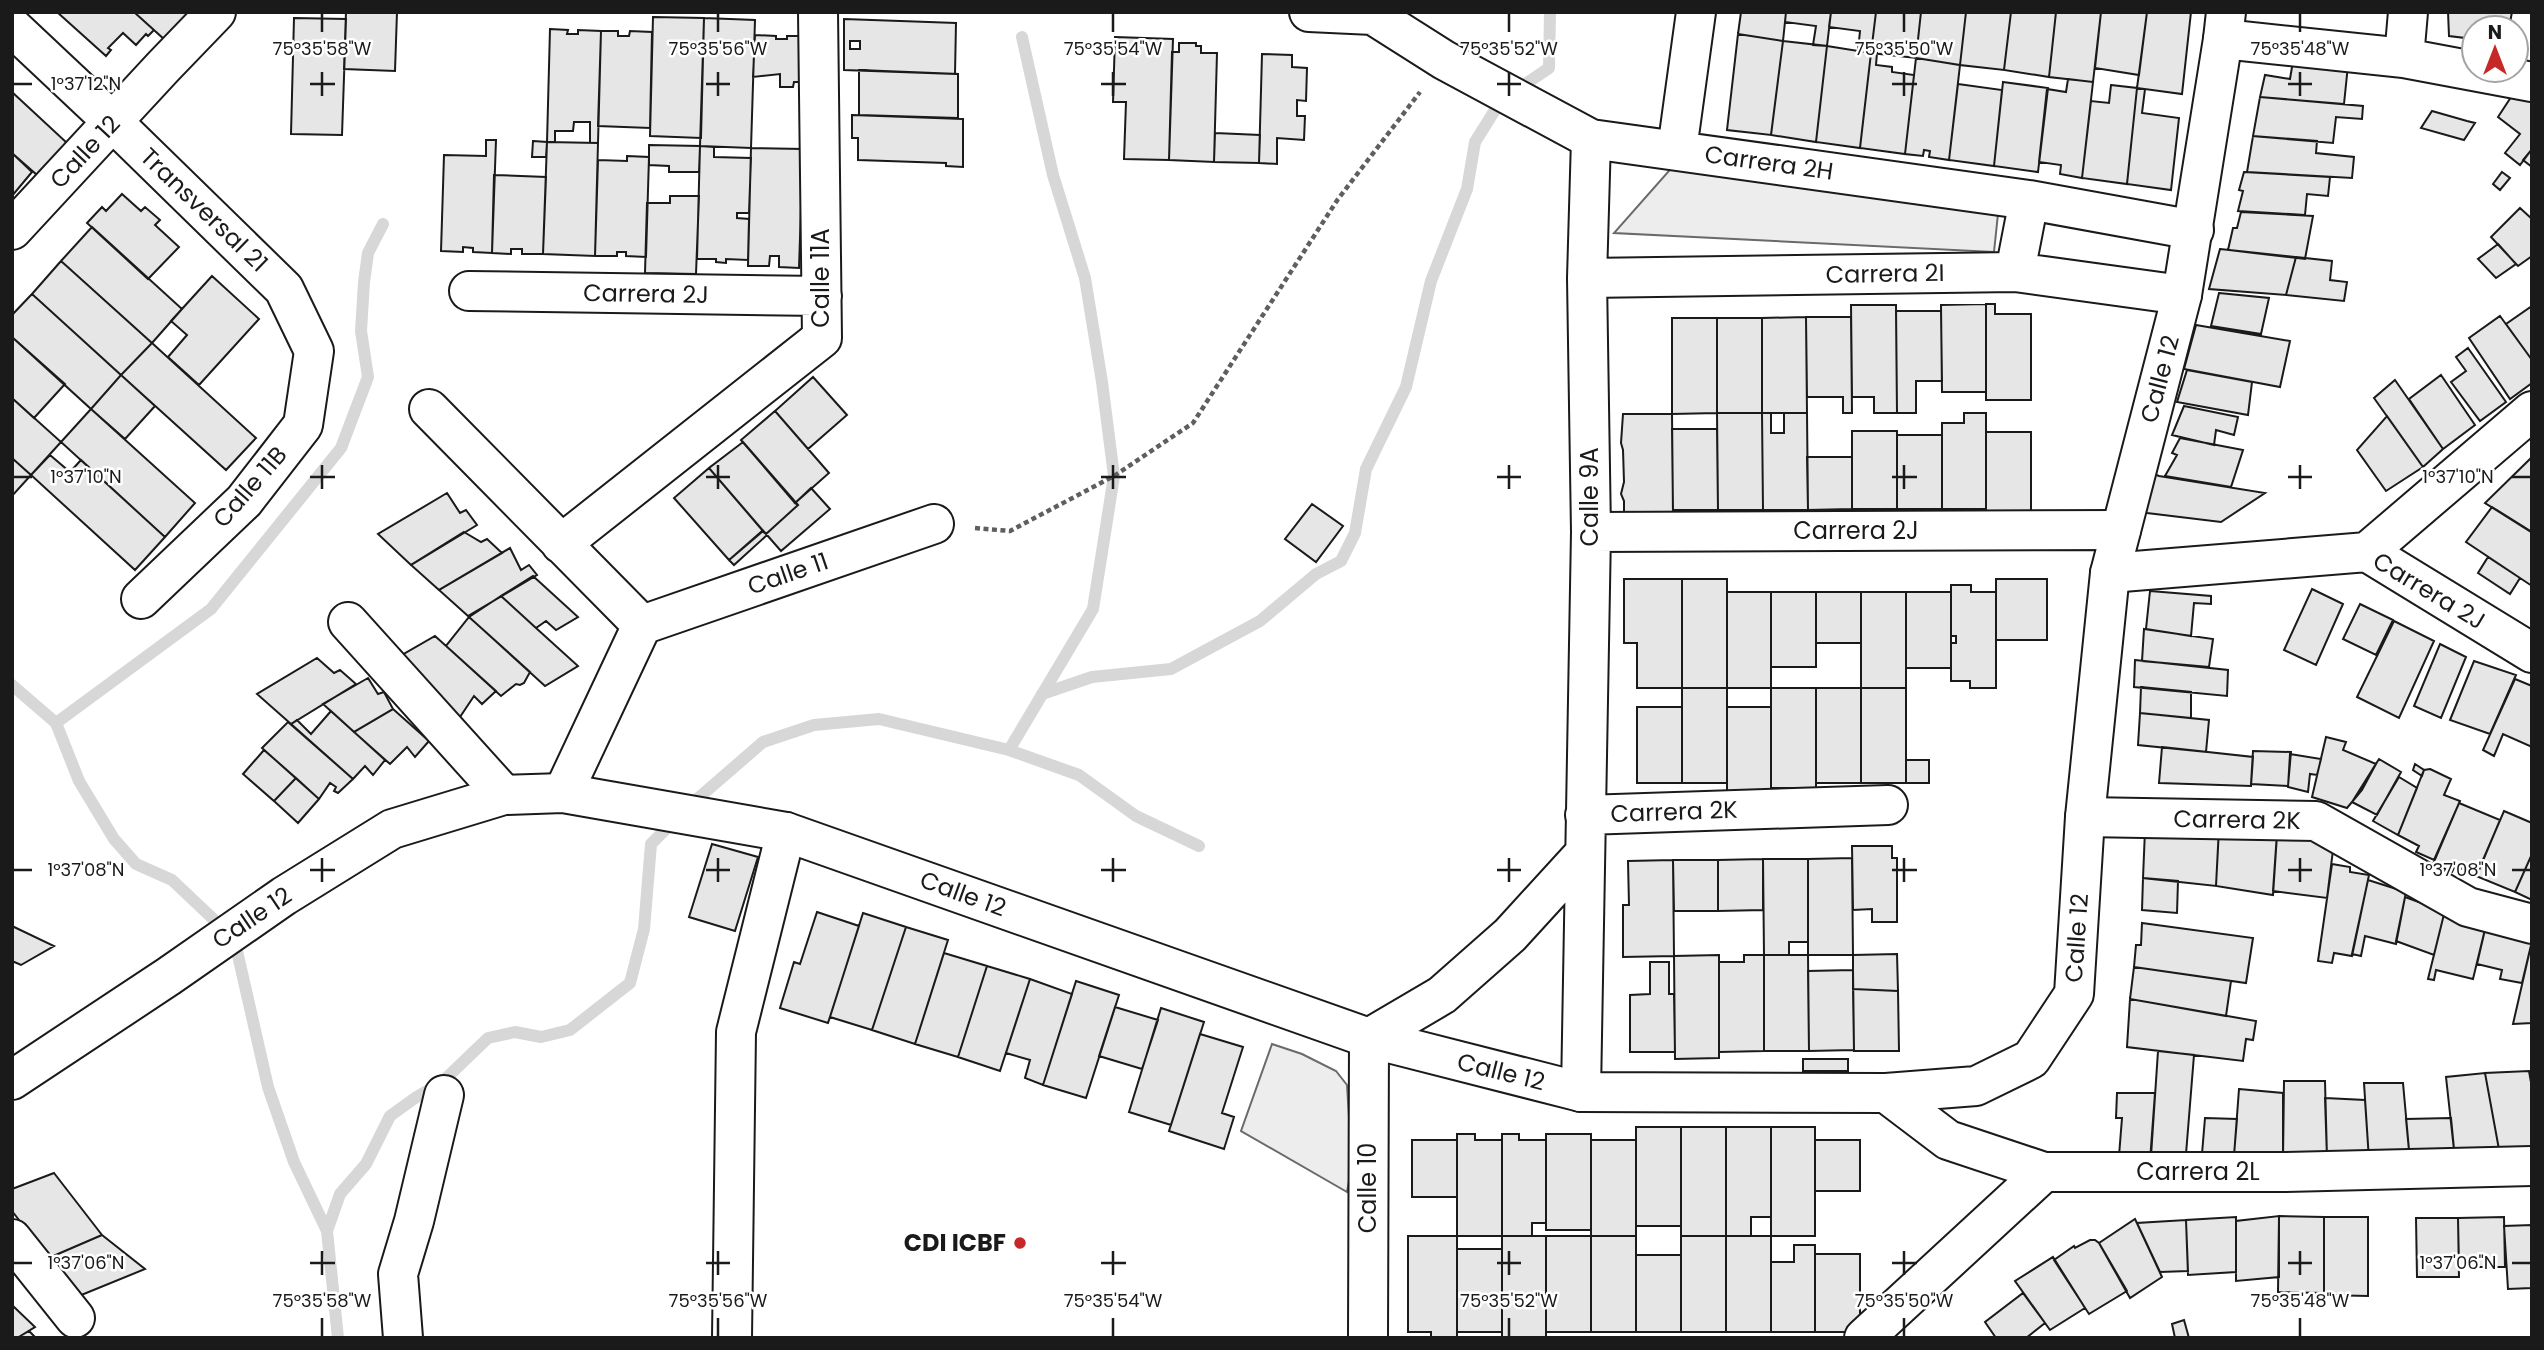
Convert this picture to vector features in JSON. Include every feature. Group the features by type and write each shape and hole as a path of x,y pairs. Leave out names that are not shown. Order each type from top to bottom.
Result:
{"street":[{"name":"Calle 12","path":"12,230 216,12"},
{"name":"Calle 11A","path":"561,544 822,338 818,12"},
{"path":"1309,12 1374,14"},
{"path":"1677,150 1696,12"},
{"path":"2404,58 2409,12"},
{"name":"Carrera 2H","path":"1374,14 1444,61 1591,139 2029,200 2194,230"},
{"name":"Calle 12","path":"12,1080 284,896 392,830 504,796 563,793 786,832 1368,1038 1581,1092 1886,1093 1976,1086 2031,1059 2074,993 2085,817 2110,573 2182,295 2225,26"},
{"path":"2225,26 2532,82"},
{"name":"Transversal 21","path":"12,27 284,289 314,351"},
{"name":"Calle 9A","path":"1581,1092 1591,532 1587,278 1591,139"},
{"path":"2015,272 2029,200"},
{"name":"Carrera 2I","path":"1587,278 2015,272 2182,295"},
{"name":"Carrera 2J","path":"469,291 822,296"},
{"name":"Calle 11B","path":"141,599 244,501 303,425 314,351"},
{"path":"429,408 642,625 563,793"},
{"path":"2367,552 2532,411"},
{"name":"Calle 11","path":"642,625 934,524"},
{"name":"Carrera 2J","path":"1591,532 2121,530"},
{"name":"Carrera 2J","path":"2110,573 2367,552 2532,653"},
{"path":"348,622 504,796"},
{"name":"Carrera 2K","path":"1585,815 1888,805"},
{"name":"Carrera 2K","path":"2085,817 2316,821 2468,906 2532,924"},
{"path":"732,1338 736,1032 786,832"},
{"path":"1368,1038 1442,995 1510,935 1584,854"},
{"name":"Calle 10","path":"1368,1038 1368,1338"},
{"name":"Carrera 2L","path":"1886,1093 1948,1140 2044,1172 2284,1172 2532,1166"},
{"path":"403,1338 398,1274 414,1221 444,1095"},
{"path":"1864,1338 2044,1172"},
{"path":"12,1239 75,1318"}],"path":[{"path":"934,524 1010,531 1114,477 1193,423 1338,199 1444,61"}],"shaded area":[{"path":"1675,164 1999,204 1994,252 1614,233"},
{"path":"1272,1044 1302,1054 1336,1071 1347,1085 1352,1165 1347,1192 1241,1131"}],"building":[{"path":"57,12 134,12 154,30 136,45 123,33 108,48 111,50 106,56"},
{"path":"134,12 191,12 165,40"},
{"path":"346,12 397,12 395,71 344,69"},
{"path":"1741,12 1786,12 1783,41 1738,34"},
{"path":"1786,12 1831,12 1827,46 1813,45 1816,26 1785,22"},
{"path":"1831,12 1876,12 1871,53 1858,51 1860,31 1829,27"},
{"path":"1876,12 1921,12 1916,58 1871,53"},
{"path":"1921,12 1966,12 1960,65 1916,58"},
{"path":"1966,12 2011,12 2004,70 1960,65"},
{"path":"2011,12 2056,12 2049,77 2004,70"},
{"path":"2056,12 2101,12 2093,82 2049,77"},
{"path":"2101,12 2147,12 2139,75 2095,68"},
{"path":"2147,12 2191,12 2182,94 2137,88"},
{"path":"2448,12 2512,12 2460,14 2460,37 2449,36"},
{"path":"653,17 704,18 701,138 650,136"},
{"path":"294,18 346,19 342,135 291,134"},
{"path":"704,18 755,20 751,148 700,146"},
{"path":"844,19 956,23 955,74 844,70","holes":["850,41 860,41 860,49 850,49"]},
{"path":"550,29 568,30 567,34 578,34 578,30 601,31 598,143 590,143 590,122 574,122 573,131 555,131 555,142 547,142"},
{"path":"601,31 618,31 618,36 629,36 630,31 652,32 650,128 598,126"},
{"path":"1738,34 1783,41 1771,135 1727,130"},
{"path":"755,35 776,36 776,39 806,36 805,82 794,82 793,87 780,87 780,74 753,77"},
{"path":"1115,37 1173,39 1169,160 1124,159 1126,102 1113,102"},
{"path":"1783,41 1827,46 1816,142 1771,135"},
{"path":"1179,43 1196,43 1196,46 1201,46 1201,53 1217,53 1214,162 1169,160 1172,52 1179,52"},
{"path":"1827,46 1871,53 1860,148 1816,142"},
{"path":"1871,53 1877,53 1876,65 1892,67 1892,72 1914,75 1905,154 1860,148"},
{"path":"1262,54 1292,55 1292,67 1307,68 1306,101 1297,100 1297,116 1305,116 1304,140 1277,138 1277,164 1259,163"},
{"path":"1916,58 1960,65 1949,160 1929,157 1930,151 1924,150 1923,156 1905,154"},
{"path":"2293,61 2348,65 2344,104 2260,97 2265,75 2290,79"},
{"path":"859,70 958,74 958,118 859,115"},
{"path":"2068,79 2093,82 2082,178 2060,174 2061,165 2039,162 2047,89 2066,92"},
{"path":"2003,82 2048,88 2038,172 1994,166"},
{"path":"1958,84 2002,90 1994,166 1949,160"},
{"path":"2111,85 2137,88 2127,184 2082,178 2091,101 2109,103"},
{"path":"2137,88 2145,89 2142,113 2179,118 2171,190 2127,184"},
{"path":"2517,88 2532,100 2532,149 2520,165 2505,153 2520,134 2498,117"},
{"path":"12,92 67,143 37,175 12,153"},
{"path":"2260,97 2363,106 2362,119 2336,117 2333,143 2253,136"},
{"path":"2432,111 2475,123 2464,140 2421,128"},
{"path":"852,115 963,119 963,167 946,166 946,163 858,160 858,138 852,138"},
{"path":"1215,133 1260,135 1259,163 1214,162"},
{"path":"2253,136 2317,141 2316,153 2354,157 2352,178 2247,172"},
{"path":"486,140 496,140 492,253 473,252 473,248 463,247 463,252 441,251 444,155 486,156"},
{"path":"533,141 547,142 546,157 532,157"},
{"path":"547,142 598,143 595,256 543,254"},
{"path":"649,145 700,146 699,172 669,172 669,166 649,165"},
{"path":"700,146 714,147 714,157 751,158 749,213 737,213 737,218 749,219 748,260 726,259 726,263 716,262 716,259 697,259"},
{"path":"751,148 803,149 799,268 779,267 779,256 770,256 769,266 748,266"},
{"path":"2532,149 2532,167 2523,160"},
{"path":"12,153 32,172 12,196"},
{"path":"627,156 649,157 646,257 626,256 626,252 617,252 617,256 595,256 598,160 627,161"},
{"path":"2244,172 2330,177 2328,196 2307,194 2305,215 2238,211 2243,191 2239,190"},
{"path":"2502,172 2510,178 2500,190 2493,184"},
{"path":"494,175 546,177 543,254 522,254 522,249 511,249 511,254 492,253"},
{"path":"122,194 141,211 145,207 160,220 155,225 179,247 148,279 87,223 102,207 106,211"},
{"path":"670,196 699,196 696,274 645,273 647,203 670,203"},
{"path":"2520,208 2532,219 2532,256 2518,266 2491,237"},
{"path":"2241,212 2313,216 2305,259 2228,250 2233,228 2237,228"},
{"path":"92,227 182,309 152,343 61,261"},
{"path":"2498,244 2516,264 2496,278 2478,259"},
{"path":"2220,249 2296,257 2286,295 2209,289"},
{"path":"2296,257 2332,261 2330,280 2347,282 2344,301 2286,295"},
{"path":"61,261 152,343 121,375 32,294"},
{"path":"212,276 259,319 199,385 168,357 187,335 171,321"},
{"path":"2219,293 2269,298 2261,334 2211,326"},
{"path":"32,294 121,375 91,409 12,337 12,315"},
{"path":"1986,304 1986,392 1942,392 1941,305"},
{"path":"1986,304 1995,304 1995,314 2031,314 2031,400 1986,400"},
{"path":"1851,305 1896,305 1897,413 1874,413 1874,397 1852,397"},
{"path":"2532,306 2532,360 2506,324"},
{"path":"1896,311 1941,311 1942,381 1916,381 1916,413 1897,413"},
{"path":"2500,316 2532,360 2532,383 2510,399 2469,338"},
{"path":"1806,317 1807,413 1762,413 1762,318"},
{"path":"1806,317 1851,317 1852,413 1843,413 1843,397 1807,397"},
{"path":"1672,318 1717,318 1717,413 1672,414"},
{"path":"1717,318 1762,318 1762,413 1717,413"},
{"path":"2196,325 2290,341 2280,387 2184,369"},
{"path":"12,337 65,384 34,418 12,398"},
{"path":"152,343 256,438 226,470 121,375"},
{"path":"2468,348 2506,402 2480,421 2451,382 2466,371 2456,357"},
{"path":"2187,370 2252,382 2248,415 2177,402"},
{"path":"121,375 155,406 125,439 91,409"},
{"path":"2441,375 2475,425 2443,449 2409,399"},
{"path":"813,377 847,415 808,449 775,411"},
{"path":"2395,380 2443,449 2423,467 2374,398"},
{"path":"12,398 61,442 31,475 12,458"},
{"path":"2184,406 2238,417 2234,435 2216,430 2214,445 2172,435"},
{"path":"91,409 195,503 165,537 61,442"},
{"path":"775,411 829,473 795,503 741,440"},
{"path":"1717,413 1762,413 1763,510 1718,510"},
{"path":"1762,413 1771,413 1771,433 1784,433 1784,413 1807,413 1808,510 1763,510"},
{"path":"1964,413 1986,413 1986,509 1942,509 1942,423 1964,423"},
{"path":"1623,414 1672,414 1673,515 1624,515 1621,494 1624,482 1621,443"},
{"path":"2387,416 2423,467 2386,491 2357,450"},
{"path":"1672,429 1717,429 1718,510 1673,510"},
{"path":"1852,431 1897,431 1897,509 1852,509"},
{"path":"1986,432 2031,432 2031,521 1986,522"},
{"path":"1897,435 1942,435 1942,509 1897,509"},
{"path":"2180,438 2243,450 2231,487 2165,476 2177,455 2172,453"},
{"path":"743,442 798,505 766,534 709,468"},
{"path":"50,455 70,472 81,460 165,537 135,570 31,475"},
{"path":"1807,457 1852,457 1852,509 1808,510"},
{"path":"12,458 31,475 12,496"},
{"path":"2530,459 2532,461 2531,532 2485,503"},
{"path":"709,468 763,531 729,560 674,498"},
{"path":"2154,474 2265,493 2221,522 2147,513 2143,511"},
{"path":"811,488 830,509 781,551 767,535 734,565 729,560 762,531 766,534 798,505 795,503"},
{"path":"447,493 460,513 466,510 477,525 411,565 378,534"},
{"path":"1312,504 1343,526 1316,562 1285,539"},
{"path":"2492,507 2532,532 2532,586 2466,542"},
{"path":"464,532 481,542 487,539 502,553 439,590 411,565"},
{"path":"510,548 521,570 529,565 537,575 468,616 439,590"},
{"path":"2488,557 2520,578 2510,594 2478,573"},
{"path":"533,576 578,617 556,630 546,621 536,628 501,596"},
{"path":"1624,579 1682,579 1682,688 1637,688 1637,643 1624,643"},
{"path":"1682,579 1727,579 1727,688 1682,688"},
{"path":"1996,579 2047,579 2047,640 1996,640"},
{"path":"1951,585 1971,585 1971,592 1996,592 1996,688 1970,688 1970,681 1951,681 1951,643 1956,643 1956,636 1951,636"},
{"path":"2312,589 2343,604 2316,665 2284,650"},
{"path":"2150,591 2211,596 2211,604 2194,603 2191,636 2146,629"},
{"path":"1727,592 1771,592 1771,688 1727,688"},
{"path":"1771,592 1816,592 1816,667 1771,667"},
{"path":"1816,592 1861,592 1861,643 1816,643"},
{"path":"1861,592 1906,592 1906,688 1861,688"},
{"path":"1906,592 1951,592 1951,668 1906,668"},
{"path":"501,596 578,666 545,686 469,617"},
{"path":"2360,604 2393,620 2376,655 2343,639"},
{"path":"469,617 530,672 524,683 516,684 501,696 446,646"},
{"path":"2394,621 2434,641 2399,718 2357,697"},
{"path":"2144,629 2213,639 2209,667 2142,661"},
{"path":"435,636 496,691 482,704 474,696 460,717 412,674 417,669 402,655"},
{"path":"2440,644 2466,657 2441,718 2414,706"},
{"path":"317,658 334,673 340,670 356,684 291,724 257,694"},
{"path":"2135,660 2228,670 2227,696 2134,687"},
{"path":"2474,661 2516,675 2490,734 2450,720"},
{"path":"368,678 378,694 384,692 393,709 354,732 323,704"},
{"path":"2515,679 2532,686 2532,747 2503,734 2494,756 2483,750"},
{"path":"2141,687 2191,692 2191,718 2140,713"},
{"path":"1682,688 1727,688 1727,783 1682,783"},
{"path":"1771,688 1816,688 1816,788 1771,788"},
{"path":"1816,688 1861,688 1861,783 1816,783"},
{"path":"1861,688 1906,688 1906,783 1861,783"},
{"path":"1637,707 1682,707 1682,783 1637,783"},
{"path":"1727,707 1771,707 1771,796 1727,796"},
{"path":"393,709 429,741 415,757 407,747 390,764 354,732"},
{"path":"331,711 385,760 373,775 365,766 353,779 291,724 297,720 311,734"},
{"path":"2140,713 2209,720 2206,752 2138,745"},
{"path":"288,722 353,779 338,793 334,791 336,787 330,783 319,799 262,748"},
{"path":"2326,737 2346,742 2343,750 2376,764 2362,790 2347,808 2312,797"},
{"path":"2162,747 2253,757 2251,786 2159,783"},
{"path":"264,750 296,778 274,801 243,774"},
{"path":"2253,751 2291,752 2288,786 2251,784"},
{"path":"2290,754 2321,759 2317,775 2310,774 2308,792 2288,787"},
{"path":"2379,759 2401,772 2377,815 2352,802"},
{"path":"1906,760 1929,760 1929,783 1906,783"},
{"path":"2415,764 2424,770 2422,776 2413,770"},
{"path":"2430,769 2451,779 2444,795 2460,801 2434,860 2416,852 2419,846 2398,835 2424,770"},
{"path":"2399,777 2417,788 2398,835 2373,821"},
{"path":"296,778 319,799 298,823 274,801"},
{"path":"2459,803 2500,820 2477,875 2455,866 2452,872 2433,864"},
{"path":"2504,811 2532,823 2532,854 2515,892 2476,876"},
{"path":"2219,827 2216,886 2143,878 2145,830"},
{"path":"2219,829 2277,835 2273,895 2216,886"},
{"path":"2277,833 2334,842 2327,898 2273,891"},
{"path":"712,844 758,857 735,931 689,917"},
{"path":"1852,846 1892,846 1892,858 1897,858 1897,922 1872,922 1872,909 1853,910"},
{"path":"2532,854 2532,900 2515,892"},
{"path":"1852,858 1853,955 1808,955 1808,859"},
{"path":"1763,859 1808,859 1808,942 1789,942 1789,955 1764,955"},
{"path":"1763,859 1763,910 1718,911 1718,860"},
{"path":"1673,860 1674,956 1623,957 1623,905 1629,905 1628,861"},
{"path":"1673,860 1718,860 1718,911 1674,911"},
{"path":"2332,864 2350,867 2350,872 2369,875 2352,956 2334,953 2332,963 2318,961"},
{"path":"2143,878 2178,881 2177,913 2142,910"},
{"path":"2368,880 2406,892 2396,944 2365,936 2361,956 2352,954"},
{"path":"2405,897 2424,904 2426,899 2446,906 2434,955 2396,941"},
{"path":"2446,906 2487,921 2473,979 2436,970 2434,980 2428,979"},
{"path":"817,912 859,926 828,1023 780,1008 794,962 800,964"},
{"path":"863,913 906,927 872,1030 830,1017"},
{"path":"2487,921 2532,941 2522,983 2500,979 2502,970 2477,964"},
{"path":"2142,923 2253,938 2246,983 2134,967 2136,945 2141,945"},
{"path":"12,926 54,946 21,965 12,961"},
{"path":"906,927 948,940 915,1044 872,1030"},
{"path":"2532,941 2532,1023 2513,1024"},
{"path":"944,953 987,966 958,1057 915,1044"},
{"path":"1897,954 1898,991 1853,989 1853,955"},
{"path":"1719,955 1719,1058 1675,1059 1674,956"},
{"path":"1744,955 1764,955 1764,1051 1719,1052 1719,962 1744,962"},
{"path":"1764,955 1808,955 1809,1051 1764,1051"},
{"path":"1650,962 1669,962 1669,994 1674,994 1675,1052 1630,1052 1630,995 1650,994"},
{"path":"987,966 1030,979 1000,1071 958,1057"},
{"path":"2134,967 2231,981 2226,1016 2130,999"},
{"path":"1853,970 1854,1050 1809,1051 1808,971"},
{"path":"1030,979 1072,994 1043,1085 1025,1078 1030,1060 1006,1053"},
{"path":"1076,981 1119,995 1086,1098 1043,1085"},
{"path":"1853,989 1898,991 1899,1051 1854,1051"},
{"path":"2130,999 2256,1021 2253,1040 2246,1039 2243,1061 2127,1047"},
{"path":"1115,1007 1158,1020 1142,1069 1099,1056"},
{"path":"1161,1008 1204,1022 1171,1125 1129,1112"},
{"path":"1200,1034 1243,1047 1222,1113 1234,1117 1224,1149 1169,1131"},
{"path":"2158,1051 2194,1055 2186,1154 2151,1156"},
{"path":"1803,1059 1848,1059 1848,1071 1803,1071"},
{"path":"2529,1071 2532,1088 2532,1153 2500,1155 2485,1073"},
{"path":"2485,1073 2500,1155 2455,1159 2446,1077"},
{"path":"2284,1081 2325,1081 2327,1158 2283,1158"},
{"path":"2364,1083 2403,1083 2410,1161 2369,1160"},
{"path":"2239,1089 2283,1093 2283,1158 2234,1156"},
{"path":"2117,1093 2155,1093 2150,1161 2119,1156 2122,1118 2116,1118"},
{"path":"2325,1098 2365,1100 2369,1160 2327,1158"},
{"path":"2205,1118 2237,1119 2234,1155 2202,1154"},
{"path":"2451,1118 2455,1159 2410,1161 2406,1119"},
{"path":"1636,1127 1681,1127 1681,1226 1636,1226"},
{"path":"1681,1127 1726,1127 1726,1236 1681,1236"},
{"path":"1726,1127 1771,1127 1771,1217 1751,1217 1751,1236 1726,1236"},
{"path":"1771,1127 1815,1127 1815,1236 1771,1236"},
{"path":"1457,1134 1475,1134 1475,1140 1502,1140 1502,1236 1457,1236"},
{"path":"1502,1134 1519,1134 1519,1140 1546,1140 1546,1223 1532,1223 1532,1236 1502,1236"},
{"path":"1546,1134 1591,1134 1591,1230 1546,1230"},
{"path":"1412,1140 1457,1140 1457,1197 1412,1197"},
{"path":"1591,1140 1636,1140 1636,1236 1591,1236"},
{"path":"1815,1140 1860,1140 1860,1191 1815,1191"},
{"path":"54,1173 102,1235 44,1260 36,1242 12,1211 12,1189"},
{"path":"2279,1216 2279,1277 2236,1281 2236,1221"},
{"path":"2279,1216 2324,1217 2324,1293 2278,1292"},
{"path":"2236,1217 2236,1272 2188,1275 2186,1220"},
{"path":"2324,1217 2368,1217 2368,1296 2324,1295"},
{"path":"2504,1217 2505,1267 2459,1267 2458,1218"},
{"path":"2416,1218 2458,1218 2459,1277 2417,1277"},
{"path":"2135,1219 2162,1277 2130,1298 2099,1243"},
{"path":"2186,1220 2188,1271 2160,1272 2137,1223"},
{"path":"2532,1225 2532,1288 2508,1289 2504,1226"},
{"path":"102,1235 145,1269 74,1298 44,1260"},
{"path":"1408,1236 1457,1236 1457,1338 1431,1338 1431,1332 1408,1332"},
{"path":"1502,1236 1546,1236 1546,1337 1502,1337"},
{"path":"1546,1236 1591,1236 1591,1332 1546,1332"},
{"path":"1591,1236 1636,1236 1636,1332 1591,1332"},
{"path":"1681,1236 1726,1236 1726,1332 1681,1332"},
{"path":"1726,1236 1771,1236 1771,1332 1726,1332"},
{"path":"2090,1240 2099,1243 2127,1291 2089,1314 2054,1260 2074,1246 2075,1248"},
{"path":"1794,1245 1815,1245 1815,1332 1771,1332 1771,1262 1794,1262"},
{"path":"1457,1249 1502,1249 1502,1332 1457,1332"},
{"path":"1815,1254 1860,1254 1860,1332 1815,1332"},
{"path":"1636,1255 1681,1255 1681,1332 1636,1332"},
{"path":"2053,1257 2085,1308 2050,1330 2015,1281"},
{"path":"2023,1293 2045,1323 2026,1338 1996,1338 1985,1322"},
{"path":"12,1305 35,1327 17,1338 12,1338"},
{"path":"2184,1320 2189,1338 2175,1338 2172,1324"},
{"path":"29,1331 36,1338 17,1338"}],"waterway":[{"path":"1515,91 1549,68 1550,12"},
{"path":"1009,750 1093,609 1114,476 1085,278 1053,175 1022,37"},
{"path":"1042,694 1092,677 1171,669 1260,621 1316,574 1341,561 1355,533 1366,469 1406,387 1431,281 1467,189 1475,142 1500,102"},
{"path":"327,1231 294,1162 268,1087 237,951 227,932 172,880 136,864 114,839 79,781 56,723 211,609 341,448 368,377 361,331 364,282 368,253 383,224"},
{"path":"12,685 56,723"},
{"path":"688,807 763,742 814,725 879,719 1009,750 1079,775 1136,816 1199,846"},
{"path":"338,1338 327,1231 340,1194 366,1164 390,1116 441,1083 488,1038 515,1032 541,1037 570,1030 630,983 644,929 651,844 675,820"}],"place":[{"name":"CDI ICBF","path":"1020,1243"}]}
